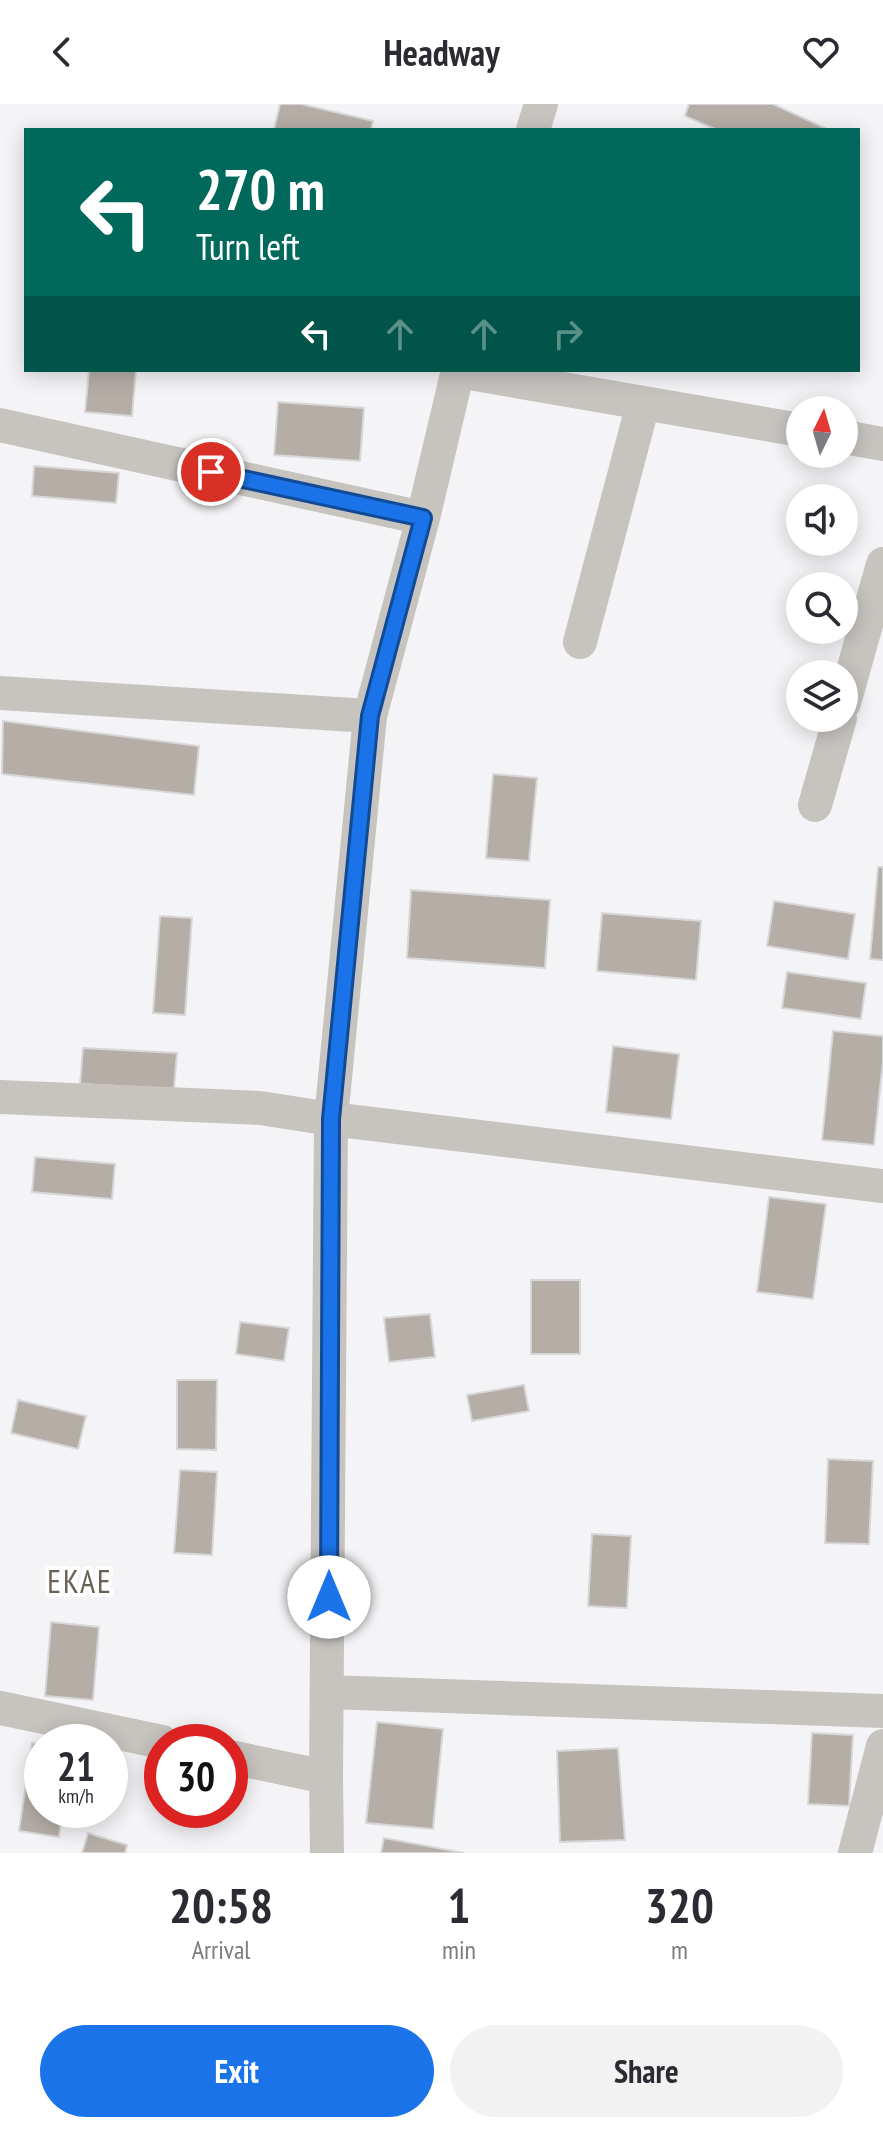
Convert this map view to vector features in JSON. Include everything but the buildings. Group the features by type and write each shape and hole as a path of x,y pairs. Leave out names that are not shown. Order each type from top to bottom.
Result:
{"street":[{"path":"534,128 541,104"},
{"path":"327,1853 331,1119 370,716 423,518 458,372"},
{"path":"469,372 786,428"},
{"path":"580,642 643,404"},
{"path":"0,425 423,518"},
{"path":"858,440 883,444"},
{"path":"856,660 883,564"},
{"path":"0,693 370,716"},
{"path":"815,805 836,732"},
{"path":"0,1097 260,1108 883,1186"},
{"path":"328,1692 883,1711"},
{"path":"0,1708 144,1738"},
{"path":"855,1853 883,1746"},
{"path":"248,1761 326,1777"}],"district":[{"name":"EKAE","path":"80,1582"}],"route":[{"path":"211,472 423,518 370,716 331,1119 329,1597"}]}
